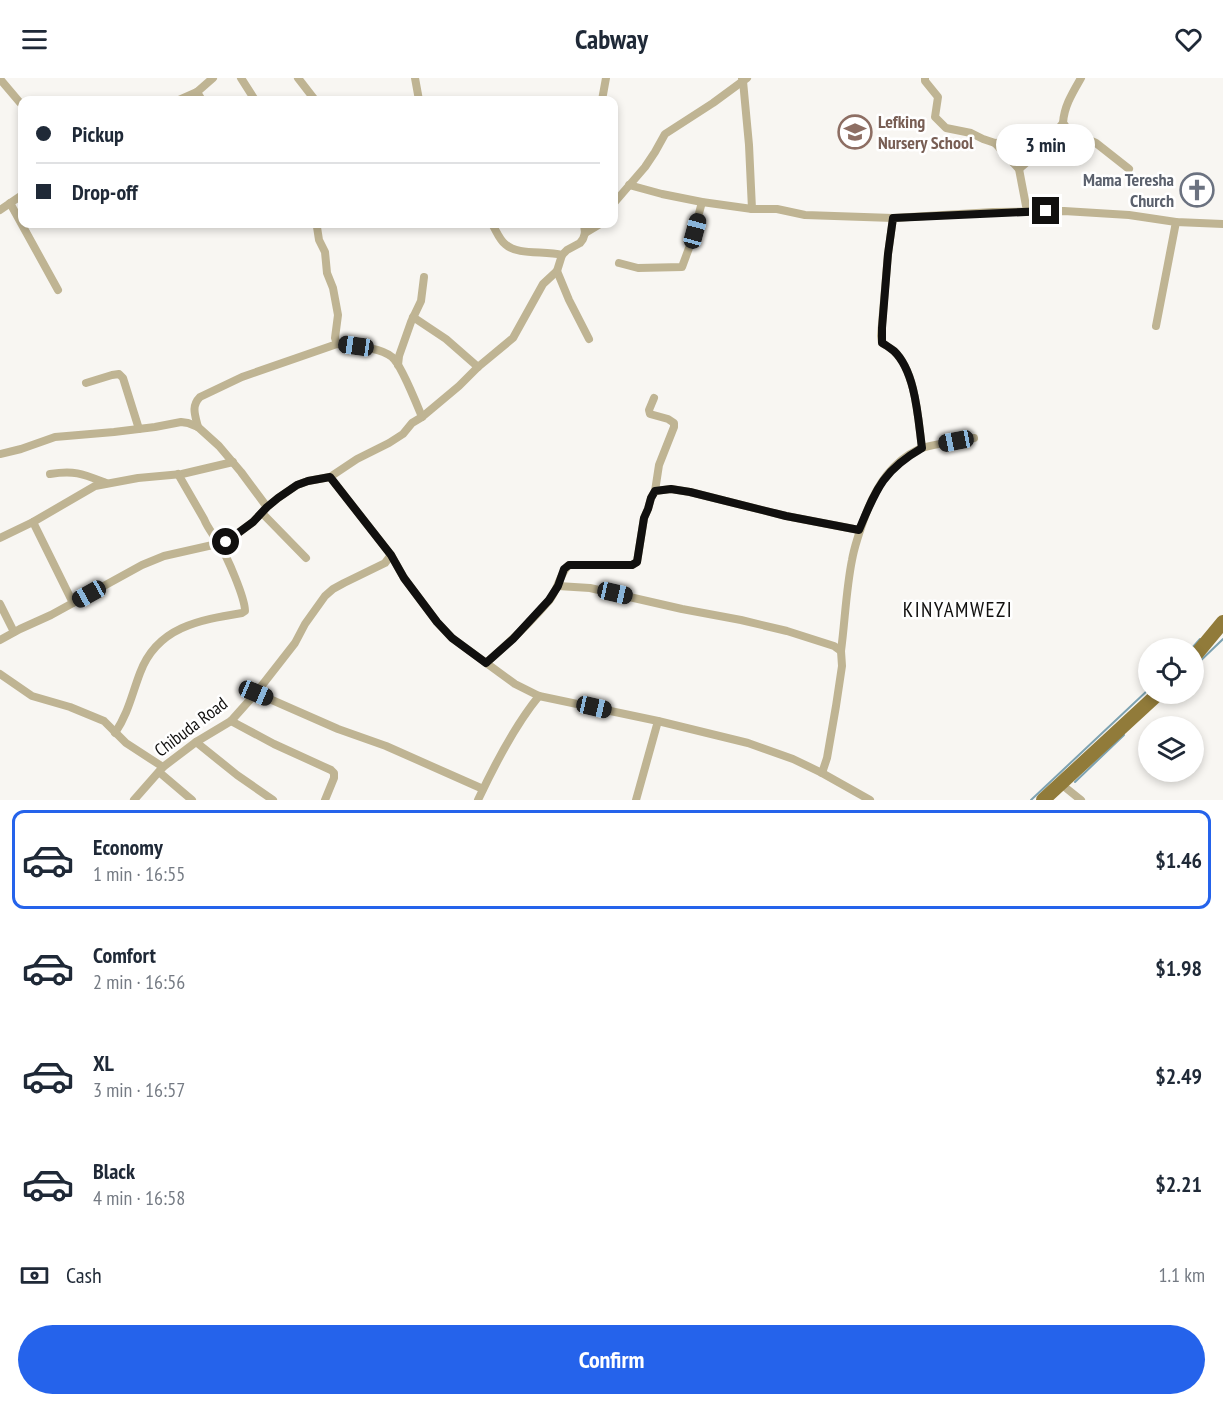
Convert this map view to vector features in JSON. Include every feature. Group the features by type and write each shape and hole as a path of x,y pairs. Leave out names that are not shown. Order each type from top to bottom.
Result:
{"main road":[{"path":"1204,645 1223,622"},
{"path":"1043,800 1147,704"}],"street":[{"path":"188,96 197,92 213,78"},
{"path":"241,78 252,96"},
{"path":"298,78 312,96"},
{"path":"414,78 418,96"},
{"path":"603,96 606,78"},
{"path":"925,78 938,97 935,117 946,128 971,133 983,140 995,143 1048,141"},
{"path":"1019,169 1040,151 1063,123 1064,112 1071,94 1081,78"},
{"path":"0,79 18,100"},
{"path":"618,198 645,167 665,134 744,79"},
{"path":"744,79 752,209"},
{"path":"197,92 199,96"},
{"path":"1063,123 1069,131 1096,143 1129,169"},
{"path":"995,143 1019,169 1027,211"},
{"path":"629,185 702,202 752,209 777,209 805,215 893,218 1064,211 1129,215 1176,222 1223,224"},
{"path":"0,210 18,198"},
{"path":"618,263 638,268 682,267 702,202"},
{"path":"10,203 18,218"},
{"path":"893,218 888,254 882,343 894,351 909,374 922,448"},
{"path":"1156,326 1176,222"},
{"path":"24,228 58,290"},
{"path":"317,228 319,240 325,252 327,273 333,288 338,315 335,338 337,344"},
{"path":"494,228 509,247 521,251 550,252 562,255"},
{"path":"0,640 142,565 164,556 220,544 238,534 264,510 297,485 330,477 357,459 403,434 412,423 459,386 513,338 543,285 557,271 562,255 580,243 584,228"},
{"path":"557,271 569,300 590,339"},
{"path":"398,365 413,317 421,301 424,277"},
{"path":"413,317 446,339 478,367"},
{"path":"198,427 193,407 200,397 242,377 337,344 374,349 393,357 422,417"},
{"path":"86,383 119,374 123,378 140,429"},
{"path":"486,663 513,639 549,600 558,586 564,569 569,565 635,564 638,559 644,518 655,491 659,465 674,427 674,423 668,419 650,414 649,410 654,398"},
{"path":"0,454 21,450 55,437 188,423 198,427 233,462 264,510 306,558"},
{"path":"822,773 842,666 841,651 852,557 859,530 879,484 906,457 922,448 974,438"},
{"path":"0,538 33,522 95,486 178,474 233,462"},
{"path":"50,474 68,471 106,483"},
{"path":"115,733 126,714 145,662 155,647 178,629 198,621 245,611 243,597 220,544 207,527 178,474"},
{"path":"330,477 391,555 404,578 437,622 452,638 515,684 539,696 658,721 748,744 794,759 867,799"},
{"path":"655,491 671,489 690,492 786,516 859,530"},
{"path":"33,522 73,603"},
{"name":"Chibuda Road","path":"134,800 161,769 196,742 231,721 295,643 325,596 333,589 385,563 391,555"},
{"path":"558,586 590,588 741,620 787,631 834,646 841,651"},
{"path":"0,604 14,632"},
{"path":"0,674 32,696 70,707 104,721 126,744 161,769 192,800"},
{"path":"256,693 338,729 386,746 483,789"},
{"path":"478,800 501,755 531,705 539,696"},
{"path":"231,721 331,770 334,778 325,800"},
{"path":"636,800 658,721"},
{"path":"196,742 273,800"},
{"path":"1061,784 1081,800"}],"waterway":[{"path":"1204,657 1223,639"},
{"path":"1031,800 1138,699"},
{"path":"1075,782 1124,735"}],"place":[{"name":"Lefking Nursery School","path":"855,132"},
{"name":"Mama Teresha Church","path":"1197,190"}],"district":[{"name":"KINYAMWEZI","path":"958,610"}],"route":[{"path":"226,542 297,485 330,477 391,555 404,578 437,622 452,638 486,663 513,639 549,600 558,586 564,569 569,565 632,565 637,562 644,518 655,491 671,489 690,492 786,516 859,530 879,484 906,457 922,448 909,374 894,351 882,343 881,336 893,218 1046,211"}]}
